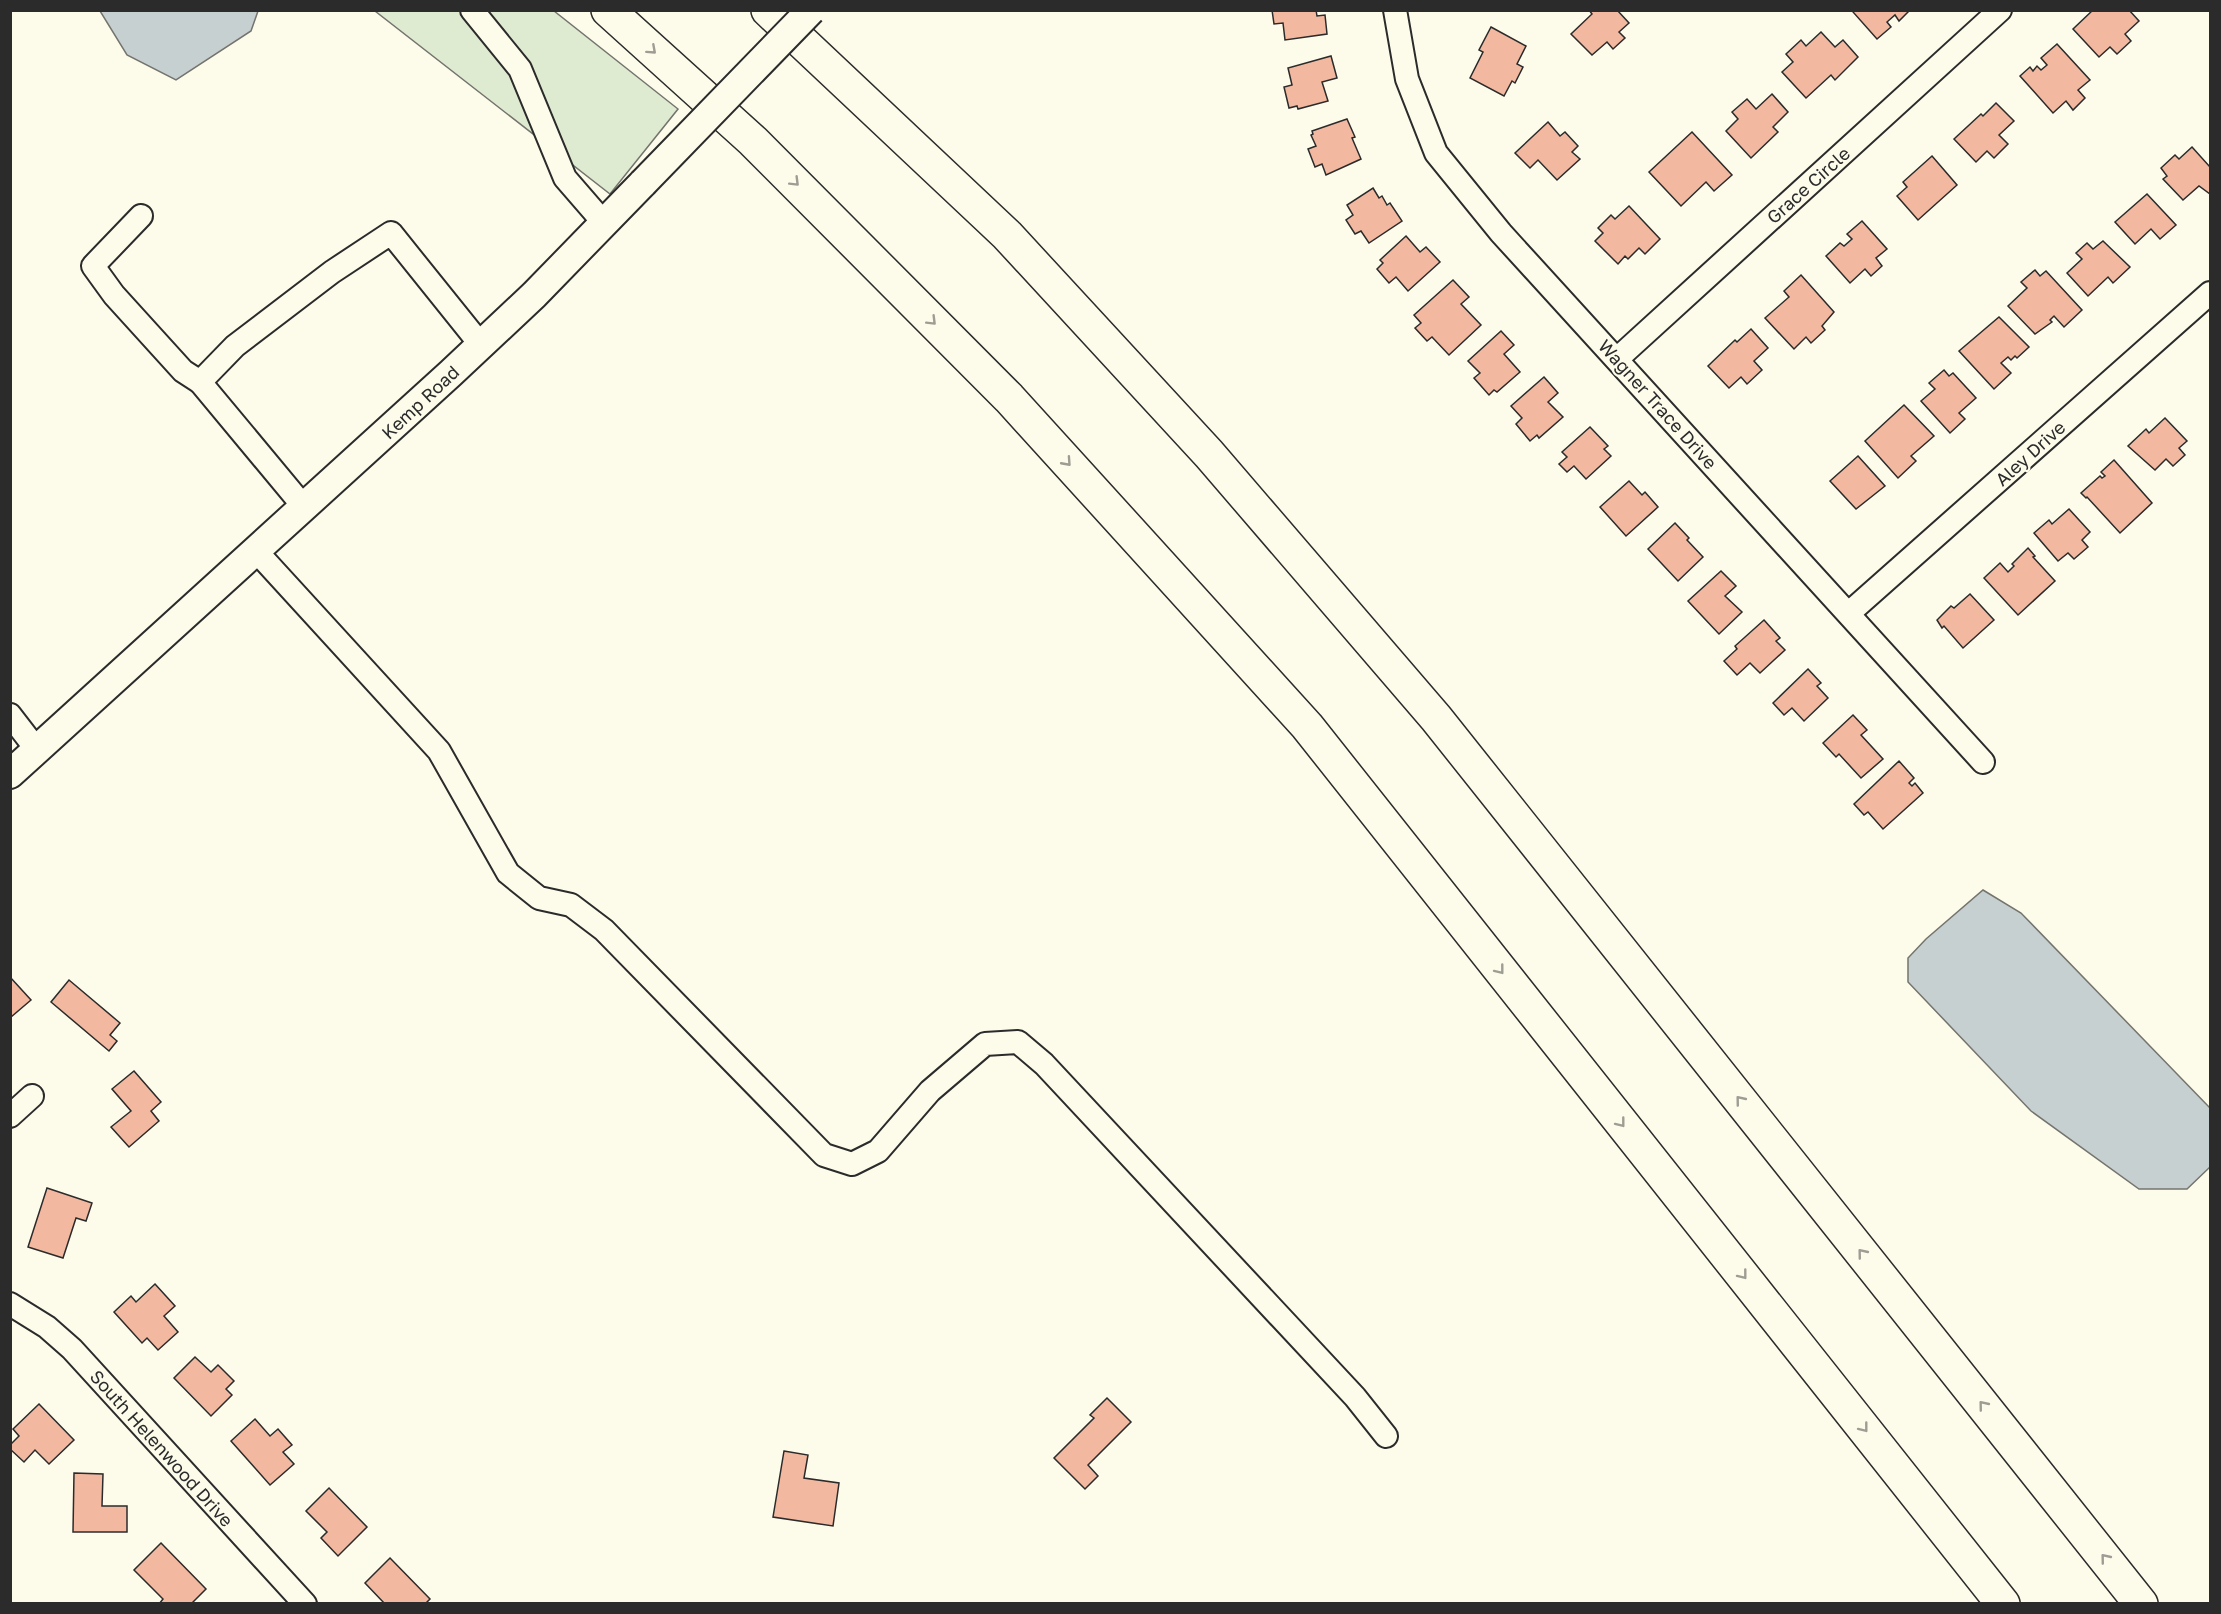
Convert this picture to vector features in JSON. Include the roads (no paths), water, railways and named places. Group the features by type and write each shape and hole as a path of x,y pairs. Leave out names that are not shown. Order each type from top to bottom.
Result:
{"highway":[{"path":"608,10 753,141 1009,398 1307,726 2003,1604"},
{"path":"768,10 1007,235 1224,471 1436,718 2141,1604"}],"main road":[{"name":"Kemp Road","path":"10,774 534,295 812,10"}],"street":[{"path":"472,10 520,69 565,178 604,223"},
{"name":"Wagner Trace Drive","path":"1395,10 1407,79 1436,153 1501,233 1983,762"},
{"name":"Grace Circle","path":"1617,360 2000,10"},
{"path":"141,216 93,266 114,295 183,371 200,382 304,507"},
{"path":"200,382 235,346 332,272 391,233 481,345"},
{"name":"Aley Drive","path":"1849,613 2211,293"},
{"path":"256,551 439,751 508,873 539,898 571,905 604,930 824,1155 852,1164 878,1151 930,1091 985,1044 1018,1042 1044,1064 1355,1397 1386,1436"},
{"path":"10,715 37,750"},
{"path":"10,1116 21,1103 32,1095"},
{"name":"South Helenwood Drive","path":"10,1304 47,1327 72,1349 304,1604"}]}
